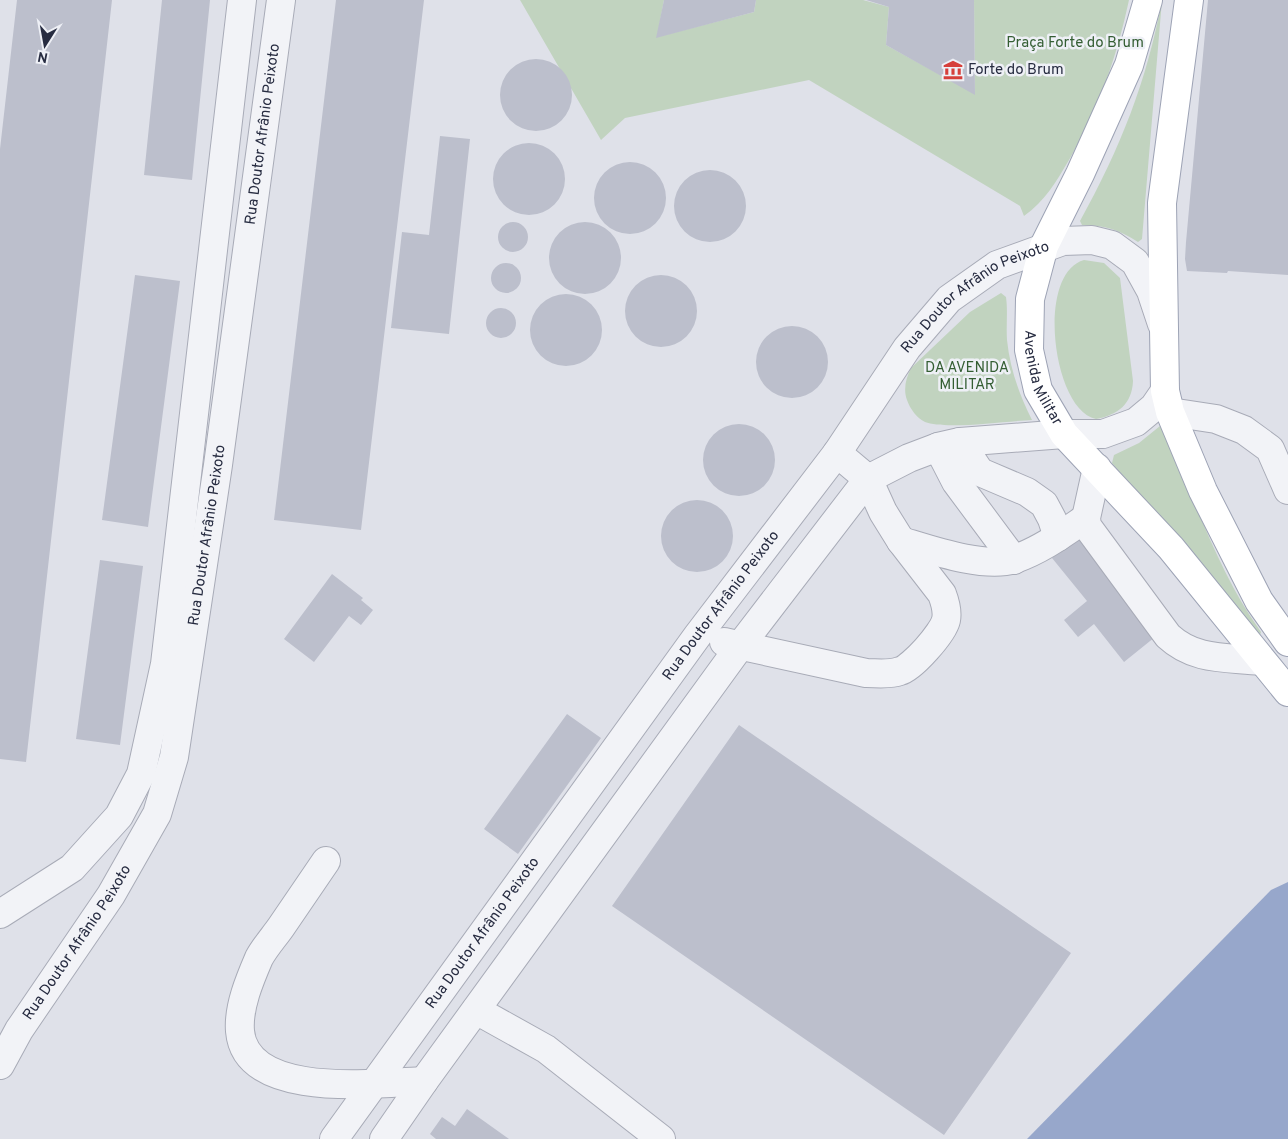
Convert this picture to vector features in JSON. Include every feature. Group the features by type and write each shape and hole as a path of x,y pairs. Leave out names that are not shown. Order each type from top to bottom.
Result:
{"main road":[{"name":"Avenida Militar","path":"1148,0 1130,65 1080,174 1044,246 1030,299 1029,350 1038,390 1064,434 1170,548 1288,692"},
{"path":"1189,0 1162,203 1162,324 1168,402 1207,499 1259,601 1288,642"}],"street":[{"name":"Rua Doutor Afrânio Peixoto","path":"0,914 72,868 120,816 141,774 165,664 242,0"},
{"name":"Rua Doutor Afrânio Peixoto","path":"0,1064 10,1037 111,894 157,814 174,757 218,465 281,0"},
{"name":"Rua Doutor Afrânio Peixoto","path":"334,1139 372,1084 562,826 698,634 836,453 907,348 950,299 997,264 1063,240 1092,240 1112,245 1135,262 1151,291 1162,324"},
{"path":"384,1139 424,1080 740,646 868,479 887,467 949,445 1064,434 1103,434 1136,422 1154,407 1168,402 1244,430 1270,449 1288,490"},
{"path":"949,445 1014,560"},
{"path":"698,634 740,646 866,673 902,671 911,665 940,632 946,621 946,604 942,594 901,541 883,512 868,479 836,453"},
{"path":"1096,468 1086,518 1087,526 1168,636 1180,647 1201,655 1261,661"},
{"path":"968,477 1027,492 1044,504 1052,519 1058,537"},
{"path":"901,541 947,555 982,560 1014,560 1058,537 1086,518"},
{"path":"326,861 260,957 241,1006 240,1031 245,1049 263,1067 285,1077 345,1086 424,1080"},
{"path":"476,1010 546,1048 661,1139"}],"green space":[{"name":"Praça Forte do Brum","path":"520,0 664,0 657,37 754,12 756,0 863,0 889,7 886,45 975,94 974,0 1129,0 1105,83 1080,140 1055,183 1038,204 1024,216 1020,206 809,80 625,118 601,140"},
{"path":"1162,0 1142,239 1138,242 1118,231 1105,227 1082,225 1080,221 1120,141 1140,87 1156,30"},
{"path":"1084,260 1104,263 1120,278 1133,381 1127,402 1111,415 1096,419 1081,410 1069,393 1060,369 1056,342 1055,314 1059,290 1069,271"},
{"name":"DA AVENIDA MILITAR","path":"1001,293 1006,297 1008,351 1019,391 1032,420 947,425 925,422 912,410 906,396 906,384 911,368 970,312"},
{"path":"1162,426 1174,452 1218,558 1245,608 1261,632 1259,638 1248,630 1112,463 1114,455 1139,443"}],"water":[{"path":"1288,882 1288,1139 1027,1139 1271,890"}],"building":[{"path":"17,0 112,0 26,762 0,759 0,149"},
{"path":"162,0 210,0 192,180 144,175"},
{"path":"336,0 424,0 361,530 274,520"},
{"path":"664,0 756,0 754,12 656,38"},
{"name":"Forte do Brum","path":"866,0 974,0 975,95 886,45 889,7"},
{"path":"1208,0 1288,0 1288,275 1228,271 1227,273 1187,271 1185,259 1186,242"},
{"path":"536,59 556,65 566,75 572,95 566,115 556,125 536,131 516,125 506,115 500,95 506,75 516,65"},
{"path":"440,136 470,139 449,334 391,328 402,232 429,235"},
{"path":"529,143 549,149 559,159 565,179 559,199 549,209 529,215 509,209 499,199 493,179 499,159 509,149"},
{"path":"630,162 650,168 660,178 666,198 660,218 650,228 630,234 610,228 600,218 594,198 600,178 610,168"},
{"path":"710,170 730,176 740,186 746,206 740,226 730,236 710,242 690,236 680,226 674,206 680,186 690,176"},
{"path":"513,222 519,223 527,231 527,243 519,251 513,252 507,251 499,243 498,237 499,231 507,223"},
{"path":"585,222 605,228 615,238 621,258 615,278 605,288 585,294 565,288 555,278 549,258 555,238 565,228"},
{"path":"506,263 512,264 520,272 520,284 512,292 506,293 500,292 492,284 491,278 492,272 500,264"},
{"path":"135,275 180,281 148,527 102,520"},
{"path":"661,275 681,281 691,291 697,311 691,331 681,341 661,347 641,341 631,331 625,311 631,291 641,281"},
{"path":"566,294 586,300 596,310 602,330 596,350 586,360 566,366 546,360 536,350 530,330 536,310 546,300"},
{"path":"501,308 511,313 516,323 511,333 501,338 491,333 486,323 491,313"},
{"path":"792,326 812,332 822,342 828,362 822,382 812,392 792,398 772,392 762,382 756,362 762,342 772,332"},
{"path":"739,424 759,430 769,440 775,460 769,480 759,490 739,496 719,490 709,480 703,460 709,440 719,430"},
{"path":"697,500 717,506 727,516 733,536 727,556 717,566 697,572 677,566 667,556 661,536 667,516 677,506"},
{"path":"1080,535 1160,633 1124,662 1094,624 1078,637 1064,620 1087,601 1052,558"},
{"path":"100,560 143,566 120,745 76,739"},
{"path":"332,574 363,598 361,600 373,610 361,625 349,616 314,662 284,639"},
{"path":"567,714 601,738 518,854 484,829"},
{"path":"739,725 1071,953 944,1135 612,906"},
{"path":"467,1109 509,1139 436,1139 430,1134 442,1117 455,1126"}],"place":[{"name":"Forte do Brum","path":"953,70"}]}
